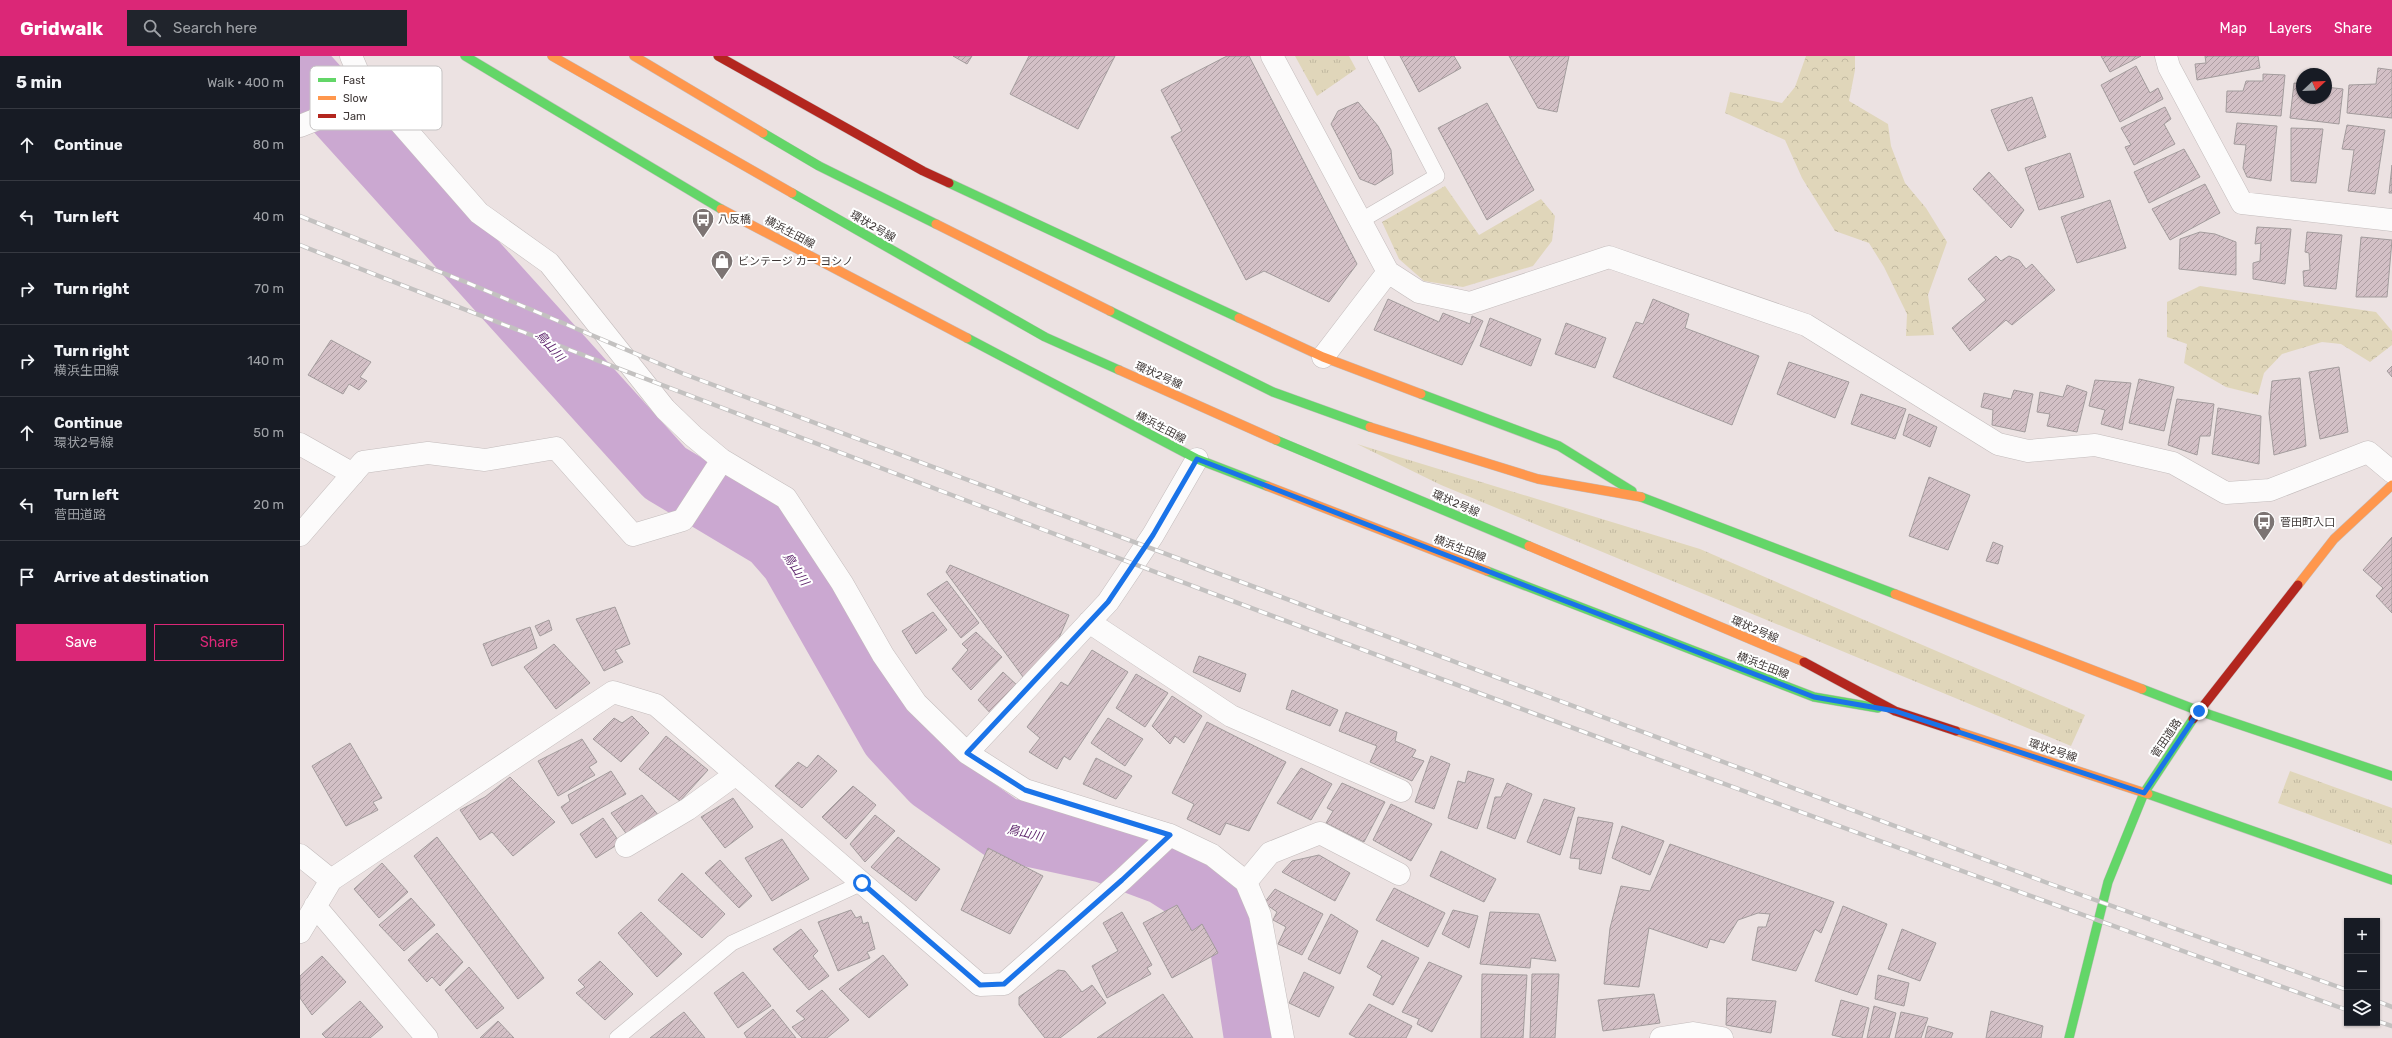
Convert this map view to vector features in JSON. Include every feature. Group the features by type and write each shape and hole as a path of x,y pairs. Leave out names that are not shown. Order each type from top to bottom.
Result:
{"main road":[{"name":"横浜生田線","path":"465,56 713,205 1197,459 1814,697 1895,711"},
{"name":"環状2号線","path":"552,56 1045,338 1269,437 1808,664 1895,711 2144,793 2392,880"},
{"path":"634,56 819,166 1273,392 1386,432 1538,479 1642,497"},
{"path":"718,56 923,171 1323,356 1559,446 1642,497 2199,711 2392,776"},
{"name":"菅田道路","path":"2069,1038 2072,1020 2108,882 2144,793 2199,711 2334,539 2392,485"}],"street":[{"path":"350,56 355,66"},
{"path":"1272,56 1388,272 1419,292 1470,303 1609,257 1806,325 1998,444 2028,451 2095,445 2173,463 2226,493 2270,490 2368,452 2392,472"},
{"path":"2166,56 2169,67 2242,203 2392,220"},
{"path":"406,130 479,213 548,263 665,408 693,436 722,460 786,498 842,583 883,655 916,703 967,753 1025,790 1170,835 1212,855 1246,882 1260,915 1283,1038"},
{"path":"1323,356 1388,272"},
{"path":"300,444 353,474"},
{"path":"300,535 363,462 428,453 485,460 556,448 633,535 683,520 722,460"},
{"path":"967,753 1108,602 1149,541 1197,459"},
{"path":"1089,622 1232,716 1401,791"},
{"path":"300,932 331,880 613,692 656,705 980,985 1004,984 1122,880 1146,855 1170,835"},
{"path":"626,846 688,809 736,774"},
{"path":"1246,882 1270,853 1320,833 1399,874"},
{"path":"300,855 331,880"},
{"path":"315,906 427,1038"},
{"path":"1662,1038 1693,1033 1722,1038"}],"lane":[{"path":"1360,221 1437,176 1375,56"},
{"path":"617,1038 732,943 862,883"}],"green space":[{"path":"1295,56 1349,56 1356,69 1317,96"},
{"path":"1806,56 1855,56 1855,70 1849,101 1888,124 1891,146 1905,183 1926,208 1947,242 1928,295 1934,335 1906,336 1907,314 1884,267 1869,243 1835,231 1802,178 1785,140 1725,113 1730,92 1782,103 1795,87"},
{"path":"1445,186 1479,235 1541,199 1555,216 1552,241 1533,266 1463,287 1424,281 1399,259 1382,222"},
{"path":"2200,286 2376,312 2392,331 2392,345 2370,362 2341,344 2322,342 2282,354 2264,373 2258,395 2226,387 2184,363 2187,344 2167,337 2167,302"},
{"path":"1357,444 1700,549 2085,715 2071,746 1441,485"},
{"path":"2290,771 2392,808 2392,845 2278,803"}],"building":[{"path":"953,56 972,56 967,64"},
{"path":"1029,56 1115,56 1078,129 1010,94"},
{"path":"1227,56 1249,56 1357,264 1329,302 1264,271 1246,280 1171,137 1182,131 1161,90"},
{"path":"1400,56 1454,56 1461,68 1419,92"},
{"path":"1509,56 1569,56 1557,112 1538,108"},
{"path":"2101,56 2141,56 2110,72"},
{"path":"2205,56 2258,56 2260,68 2197,80 2195,64 2206,63"},
{"path":"2136,66 2150,93 2158,88 2163,99 2120,122 2101,85"},
{"path":"2378,68 2392,70 2392,118 2347,113 2349,85 2376,84"},
{"path":"2263,74 2285,75 2281,116 2226,112 2227,91 2243,91 2246,81 2263,81"},
{"path":"2294,83 2296,83 2296,104 2332,104 2332,88 2343,89 2339,124 2290,118"},
{"path":"2032,97 2046,137 2008,151 1991,110"},
{"path":"1358,102 1378,126 1391,150 1393,174 1375,185 1360,179 1331,124 1338,111"},
{"path":"1487,103 1534,190 1487,220 1438,128"},
{"path":"2165,107 2171,119 2164,124 2175,144 2134,165 2125,147 2131,145 2121,128"},
{"path":"2237,123 2277,126 2271,181 2247,177 2243,168 2246,145 2234,144"},
{"path":"2347,125 2385,130 2375,194 2348,191 2354,150 2342,149"},
{"path":"2291,128 2323,129 2316,183 2291,181"},
{"path":"2184,149 2200,177 2149,203 2134,172"},
{"path":"2070,153 2084,197 2039,210 2025,168"},
{"path":"2392,165 2392,193 2389,193"},
{"path":"1989,172 2024,210 2011,228 1973,189"},
{"path":"2205,184 2220,213 2170,240 2152,209"},
{"path":"2110,200 2126,248 2077,263 2061,217"},
{"path":"2257,227 2291,229 2285,284 2253,279 2253,263 2260,261 2261,243 2255,244"},
{"path":"2200,232 2215,234 2236,242 2236,275 2179,269 2180,239"},
{"path":"2307,232 2342,235 2336,289 2304,286 2303,271 2310,270 2309,253 2305,252"},
{"path":"2361,237 2392,240 2387,297 2356,297"},
{"path":"1996,256 2001,261 2009,256 2019,260 2026,269 2032,264 2055,290 2012,325 2006,320 1970,351 1952,328 1986,300 1968,279"},
{"path":"1388,299 1439,322 1443,313 1470,324 1472,316 1483,321 1462,365 1374,330"},
{"path":"1653,299 1689,314 1685,328 1759,356 1732,425 1613,377 1636,322 1643,324"},
{"path":"1490,318 1541,339 1531,366 1480,346"},
{"path":"1566,323 1606,338 1595,368 1555,354"},
{"path":"331,340 371,362 360,377 367,381 359,390 349,384 343,394 308,375"},
{"path":"1789,362 1849,382 1835,418 1777,394"},
{"path":"2392,366 2392,377 2387,371"},
{"path":"2339,367 2348,432 2320,439 2309,372"},
{"path":"2300,378 2306,446 2274,455 2269,413 2272,381"},
{"path":"2139,379 2174,387 2164,431 2129,423"},
{"path":"2095,380 2131,383 2122,430 2101,424 2105,410 2089,406"},
{"path":"2067,385 2087,392 2077,432 2047,426 2050,414 2037,412 2040,392 2063,397"},
{"path":"2014,390 2033,394 2025,432 1992,425 1993,410 1981,407 1984,393 2011,399"},
{"path":"1861,394 1906,409 1895,439 1851,424"},
{"path":"2177,399 2214,404 2210,436 2200,436 2197,455 2168,445"},
{"path":"2218,408 2261,416 2259,464 2212,454"},
{"path":"1909,414 1937,427 1930,447 1903,435"},
{"path":"1929,477 1970,495 1948,550 1909,536"},
{"path":"2392,537 2392,613 2376,596 2383,588 2363,570"},
{"path":"1993,542 2003,546 1998,564 1986,561"},
{"path":"950,565 1069,615 1055,647 1026,681 946,572"},
{"path":"947,581 979,623 961,638 927,594"},
{"path":"615,607 630,644 615,650 623,662 604,671 576,619"},
{"path":"933,612 947,630 916,654 902,631"},
{"path":"549,620 552,630 540,636 535,626"},
{"path":"530,627 537,648 492,666 483,644"},
{"path":"976,632 1002,657 971,690 952,669 968,650 962,644"},
{"path":"554,644 590,683 556,709 524,667"},
{"path":"1092,650 1128,672 1070,760 1064,756 1057,769 1029,752 1040,738 1027,727 1061,682 1068,686"},
{"path":"1199,656 1246,674 1240,692 1193,672"},
{"path":"1003,672 1020,688 994,717 978,700"},
{"path":"1136,674 1168,693 1145,727 1116,708"},
{"path":"1292,690 1338,710 1330,726 1286,709"},
{"path":"1172,696 1202,716 1184,743 1175,736 1170,744 1152,726"},
{"path":"1346,712 1397,732 1395,741 1416,750 1412,757 1424,761 1412,781 1370,762 1377,746 1339,731"},
{"path":"632,716 649,733 621,762 593,739 614,718 622,723"},
{"path":"1108,718 1143,739 1125,766 1091,743"},
{"path":"1207,722 1286,762 1249,831 1226,823 1220,835 1187,819 1194,804 1172,793"},
{"path":"666,736 708,770 680,801 639,769"},
{"path":"582,739 597,762 589,767 595,775 558,796 538,761"},
{"path":"350,743 382,798 373,802 378,810 346,826 312,766"},
{"path":"818,755 837,771 802,808 775,786 798,762 807,768"},
{"path":"1431,756 1450,764 1434,809 1415,802"},
{"path":"1096,758 1132,776 1116,799 1083,784"},
{"path":"1301,768 1332,784 1311,820 1277,803"},
{"path":"611,771 626,794 572,824 561,807 570,801 568,795"},
{"path":"1468,771 1494,779 1477,829 1448,818 1458,781 1465,783"},
{"path":"510,777 555,822 513,856 492,832 480,840 460,810 485,797"},
{"path":"1342,783 1385,802 1364,842 1326,823 1333,811 1327,808"},
{"path":"1507,783 1532,794 1515,839 1487,828 1495,797 1501,797"},
{"path":"853,786 876,805 846,839 822,817"},
{"path":"642,795 659,816 628,836 611,813"},
{"path":"733,798 753,827 725,848 701,817"},
{"path":"1544,799 1575,808 1560,855 1527,842"},
{"path":"1391,804 1432,824 1411,861 1373,840"},
{"path":"875,815 895,831 865,862 850,844"},
{"path":"1578,817 1613,823 1601,874 1579,869 1580,859 1570,858"},
{"path":"603,818 620,843 596,858 580,834"},
{"path":"1622,826 1664,841 1650,875 1612,858"},
{"path":"437,837 544,978 518,999 414,856"},
{"path":"898,837 940,869 916,901 871,867"},
{"path":"782,839 809,879 772,901 745,858"},
{"path":"1670,844 1834,902 1821,933 1815,929 1796,971 1752,960 1758,927 1766,927 1770,914 1758,913 1738,920 1724,943 1710,939 1707,948 1649,928 1639,987 1604,984 1610,928 1621,886 1650,891"},
{"path":"988,848 1043,876 1010,934 961,910"},
{"path":"1441,851 1496,879 1484,902 1430,876"},
{"path":"1319,855 1350,873 1335,901 1282,872 1292,861"},
{"path":"720,860 752,896 739,908 705,873"},
{"path":"382,863 408,892 379,918 354,889"},
{"path":"682,873 725,914 702,938 658,900"},
{"path":"1394,888 1445,913 1428,947 1376,920"},
{"path":"1275,889 1323,914 1302,955 1278,944 1286,927 1273,920 1277,912 1264,903"},
{"path":"411,898 435,925 404,951 379,925"},
{"path":"1177,905 1192,931 1202,924 1218,953 1172,978 1143,923"},
{"path":"1843,906 1887,924 1857,995 1815,981"},
{"path":"851,910 856,918 861,916 863,924 868,922 875,949 867,952 870,958 838,971 818,922"},
{"path":"1453,910 1478,916 1469,948 1442,934"},
{"path":"641,912 682,954 657,977 618,933"},
{"path":"1122,912 1152,965 1147,968 1151,974 1107,998 1092,966 1118,951 1103,923"},
{"path":"1490,912 1539,914 1556,961 1531,958 1530,968 1480,964"},
{"path":"1331,914 1358,931 1340,974 1308,959"},
{"path":"801,929 818,951 813,956 829,976 809,990 773,949"},
{"path":"1902,929 1936,943 1920,981 1888,969"},
{"path":"437,933 463,962 440,986 432,977 427,982 408,960"},
{"path":"1382,940 1419,958 1393,1005 1373,995 1382,976 1367,967"},
{"path":"883,955 908,985 869,1018 839,989"},
{"path":"322,956 346,982 312,1015 300,998 300,976"},
{"path":"600,961 633,994 605,1020 576,993 585,987 578,980"},
{"path":"1429,962 1462,976 1432,1032 1417,1024 1419,1019 1402,1012"},
{"path":"469,967 504,1008 477,1029 445,990"},
{"path":"1058,970 1065,971 1082,992 1092,985 1106,1003 1060,1038 1045,1038 1019,1005 1019,997"},
{"path":"743,972 771,1006 738,1028 714,993"},
{"path":"1304,972 1334,987 1319,1017 1289,1003"},
{"path":"1482,974 1527,975 1523,1038 1481,1038"},
{"path":"1532,974 1559,974 1555,1038 1530,1038"},
{"path":"1878,975 1909,983 1904,1006 1875,999"},
{"path":"822,990 849,1020 827,1038 802,1038 792,1027 805,1019 796,1011"},
{"path":"1163,994 1193,1038 1097,1038"},
{"path":"1654,994 1660,1023 1603,1031 1598,1000"},
{"path":"1727,998 1776,1001 1771,1033 1726,1025"},
{"path":"1841,1000 1869,1008 1862,1038 1845,1038 1832,1035"},
{"path":"360,1001 383,1027 370,1038 326,1038 322,1034"},
{"path":"1369,1004 1412,1026 1406,1038 1357,1038 1349,1034"},
{"path":"1874,1006 1896,1013 1889,1038 1867,1038"},
{"path":"773,1009 796,1038 747,1038 744,1033"},
{"path":"1991,1011 2043,1026 2041,1038 1986,1038"},
{"path":"684,1012 705,1038 650,1038"},
{"path":"1901,1012 1928,1018 1921,1038 1895,1038"},
{"path":"498,1021 514,1038 480,1038"},
{"path":"1928,1026 1953,1033 1951,1038 1925,1038"}],"waterway":[{"name":"鳥山川","path":"300,69 310,80"},
{"name":"鳥山川","path":"355,130 665,473 772,537 792,560 892,736 932,779 1003,829 1105,851 1164,873 1186,887 1239,928 1256,1038"}],"railway":[{"path":"300,216 468,283 684,374 2045,882 2344,989"},
{"path":"300,245 618,368 1288,622 1817,818 2344,1009"},
{"path":"2380,1002 2392,1007"},
{"path":"2380,1022 2392,1026"}],"traffic: fast":[{"path":"465,56 721,209"},
{"path":"763,133 819,166 936,224"},
{"path":"949,183 1239,318"},
{"path":"792,193 1045,337 1119,370"},
{"path":"1110,311 1273,392 1370,427"},
{"path":"967,338 1197,459 1267,486"},
{"path":"1421,394 1559,446 1632,491"},
{"path":"1276,440 1529,546"},
{"path":"1641,497 1895,594"},
{"path":"1487,571 1814,697 1878,708"},
{"path":"2142,689 2199,711 2392,776"},
{"path":"2069,1038 2108,882 2144,793 2193,719"},
{"path":"2148,794 2392,880"}],"traffic: slow":[{"path":"552,56 792,193"},
{"path":"634,56 763,133"},
{"path":"721,209 967,338"},
{"path":"936,224 1110,311"},
{"path":"1239,318 1323,357 1421,394"},
{"path":"1119,370 1276,440"},
{"path":"1370,427 1538,479 1641,497"},
{"path":"2298,585 2334,539 2392,485"},
{"path":"1267,486 1487,571"},
{"path":"1529,546 1804,662"},
{"path":"1895,594 2142,689"},
{"path":"1956,731 2148,794"}],"traffic: jam":[{"path":"718,56 923,171 949,183"},
{"path":"2193,719 2298,585"},
{"path":"1804,662 1895,711 1956,731"}],"place":[{"name":"八反橋","path":"703,238"},
{"name":"ビンテージ カー ヨシノ","path":"722,280"},
{"name":"菅田町入口","path":"2264,542"}],"route":[{"path":"862,883 980,985 1004,984 1122,880 1146,855 1170,835 1090,812 1025,790 967,753 1108,602 1153,535 1197,459 1814,697 1895,711 2144,793 2199,711"}]}
